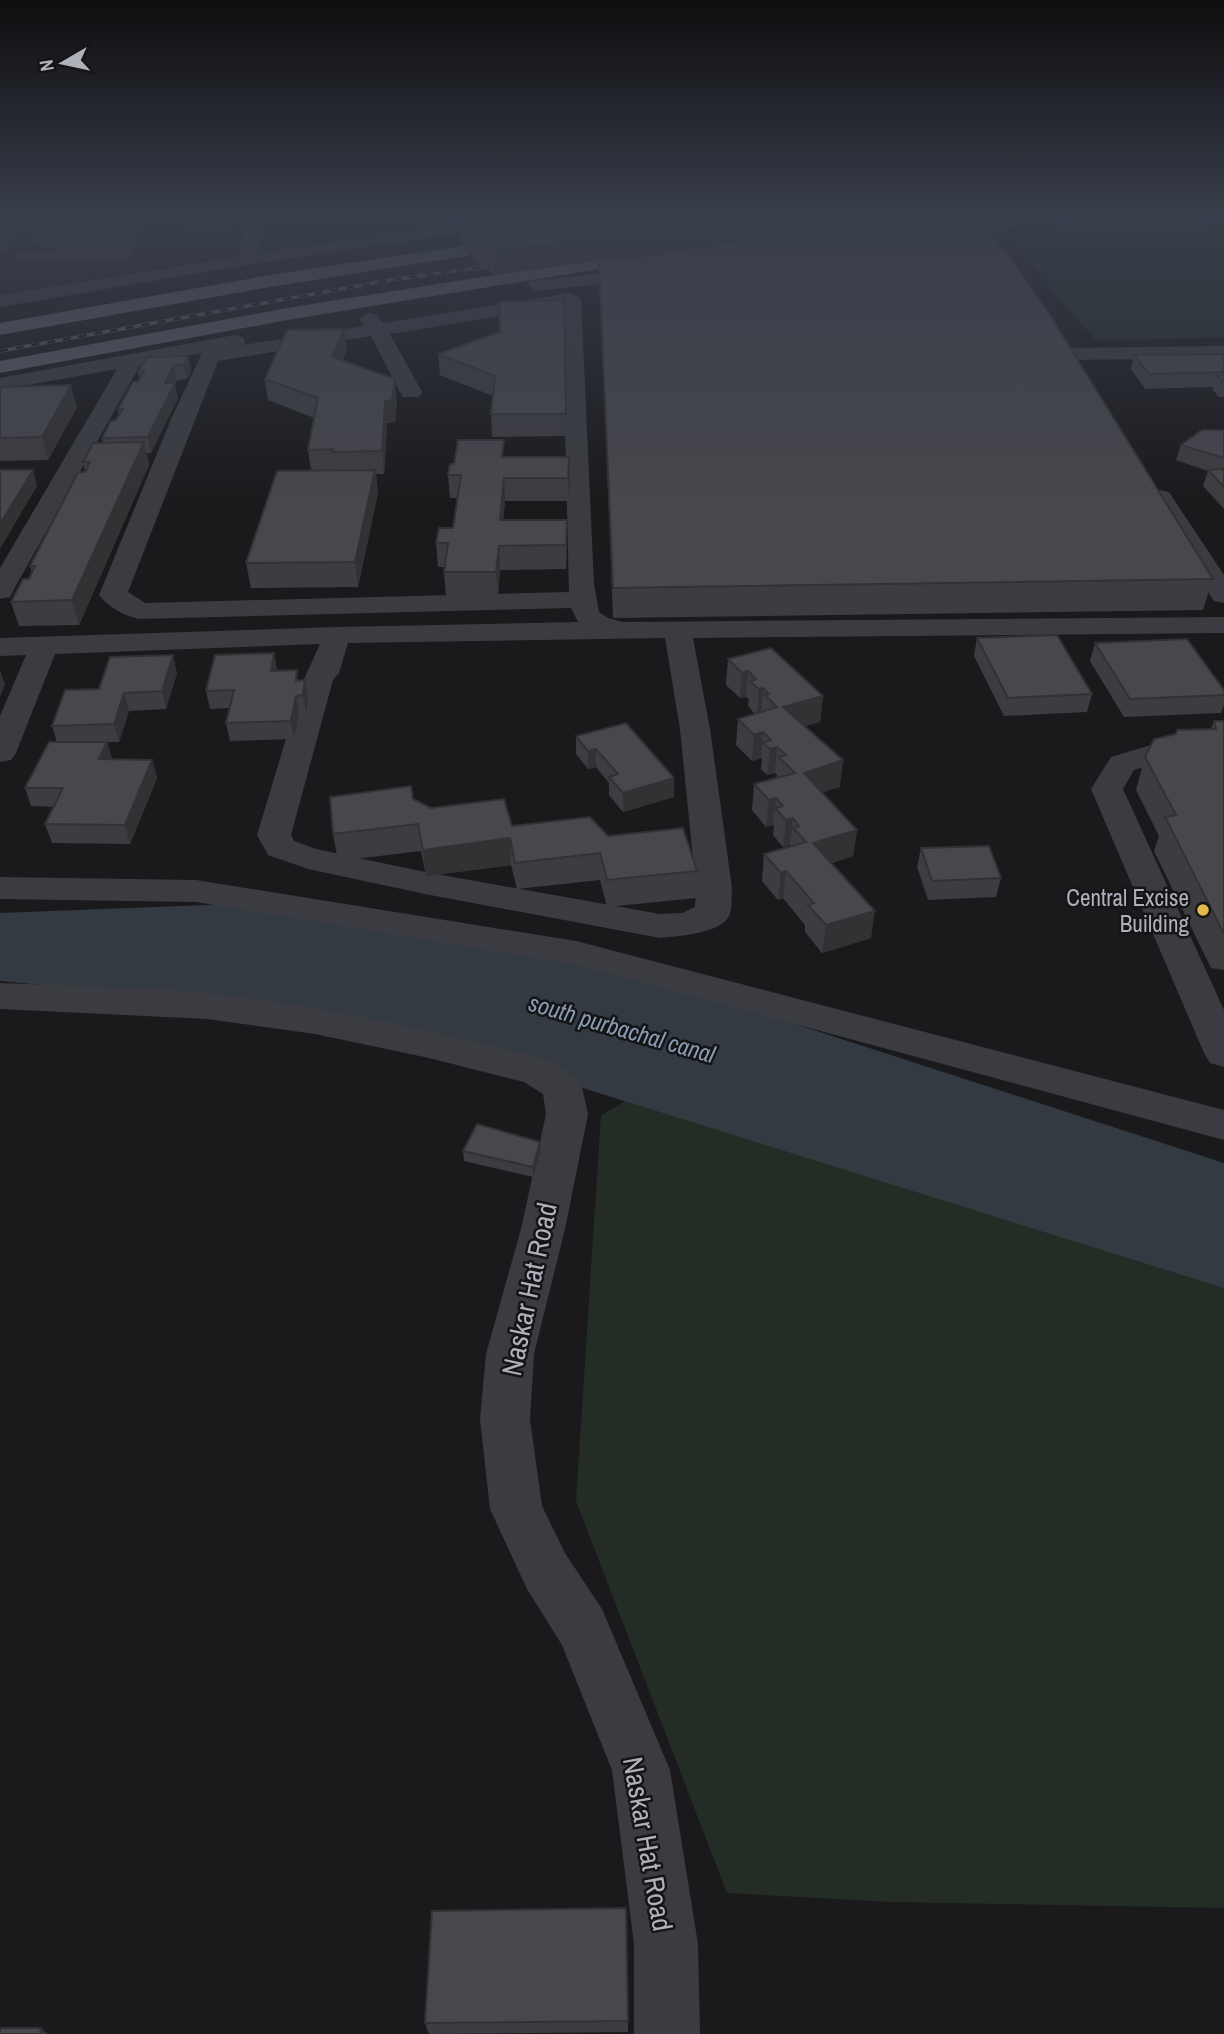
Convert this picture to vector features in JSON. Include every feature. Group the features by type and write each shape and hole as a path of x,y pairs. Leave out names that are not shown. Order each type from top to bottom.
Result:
{"main road":[{"path":"0,329 90,313"},
{"path":"0,367 163,344 338,313"}],"street":[{"path":"408,313 374,324 210,356 113,594 139,611 584,600"},
{"path":"0,384 134,359 163,344 461,313"},
{"path":"572,313 586,614 598,624 623,630"},
{"path":"374,324 411,392"},
{"path":"1051,331 1082,377"},
{"path":"1067,354 1224,352"},
{"path":"0,590 134,359"},
{"path":"41,472 68,472"},
{"path":"1149,480 1224,595"},
{"path":"0,647 337,635 1224,625"},
{"path":"337,635 324,673 319,679 274,835 281,848 308,858 412,880 660,926 688,923 713,913 714,888 695,729 678,630"},
{"path":"0,753 44,646"},
{"path":"1224,744 1161,751 1122,764 1107,789 1224,1053"},
{"path":"0,888 196,891 576,953 1224,1125"},
{"name":"Naskar Hat Road","path":"0,996 207,1006 315,1021 429,1044 537,1071 562,1087 566,1114 543,1229 510,1354 505,1419 516,1509 546,1571 583,1629 642,1770 666,1944 667,2034"}],"shaded area":[{"path":"1072,313 1224,313 1224,338 1095,340"},
{"path":"709,1053 1224,1217 1224,1908 891,1902 727,1893 576,1501 601,1115"}],"water":[{"name":"south purbachal canal","path":"233,904 647,976 1224,1163 1224,1288 342,1013 0,981 0,913"}],"building":[{"path":"499,313 564,313 566,414 491,414 495,376 438,354 500,332"},
{"path":"601,313 1049,313 1213,579 613,588"},
{"path":"344,329 332,357 395,379 392,400 385,401 382,451 308,450 318,398 265,379 287,330"},
{"path":"1224,354 1224,372 1149,374 1134,355"},
{"path":"188,356 184,365 174,365 165,383 175,383 148,437 102,438 111,421 116,420 123,409 118,409 133,382 138,382 144,371 138,372 147,357"},
{"path":"71,385 42,437 0,438 0,387"},
{"path":"1202,430 1224,430 1224,458 1181,445"},
{"path":"458,440 504,440 502,457 569,457 568,478 504,478 500,520 567,520 566,545 499,546 496,572 444,572 448,543 436,543 439,528 453,528 461,475 448,475 450,464 454,464"},
{"path":"144,442 72,600 11,602 23,579 29,579 35,566 30,566 78,472 85,472 90,462 83,462 93,443"},
{"path":"1224,469 1224,487 1208,470"},
{"path":"0,470 33,470 0,524"},
{"path":"375,470 355,562 246,563 277,471"},
{"path":"1057,635 1092,694 1008,698 977,638"},
{"path":"1187,639 1224,690 1224,695 1130,699 1095,643"},
{"path":"771,648 823,696 783,707 843,760 804,773 857,830 813,843 875,911 826,925 808,905 814,903 786,871 781,873 764,854 806,842 793,828 799,826 793,818 786,820 775,808 783,806 776,798 769,800 754,784 795,773 779,757 786,755 777,747 770,749 763,743 771,740 763,732 754,735 738,719 777,707 765,695 769,694 763,688 759,689 750,681 756,679 748,671 742,673 728,659"},
{"path":"274,653 271,671 297,670 296,681 305,680 303,695 296,696 291,721 226,723 234,690 206,691 215,655"},
{"path":"173,655 162,691 124,693 114,724 52,726 65,690 99,689 110,657"},
{"path":"1214,721 1224,721 1224,934 1165,817 1176,815 1145,757 1154,739 1176,734 1177,730 1216,729"},
{"path":"626,723 674,778 623,793 609,777 618,774 596,749 588,751 576,736"},
{"path":"49,742 107,742 99,759 152,760 125,825 45,824 63,788 25,788"},
{"path":"411,786 413,799 431,808 504,799 512,826 590,817 608,836 683,828 697,871 607,880 600,853 515,863 510,838 423,850 418,824 333,834 330,797"},
{"path":"989,846 1001,878 932,881 921,848"},
{"path":"477,1124 540,1142 533,1167 463,1151"},
{"path":"626,1908 628,2021 425,2023 432,1911"},
{"path":"0,2028 41,2028 40,2034 0,2034"}],"railway":[{"path":"0,351 209,313"}],"place":[{"name":"Central Excise Building","path":"1203,910"}]}
